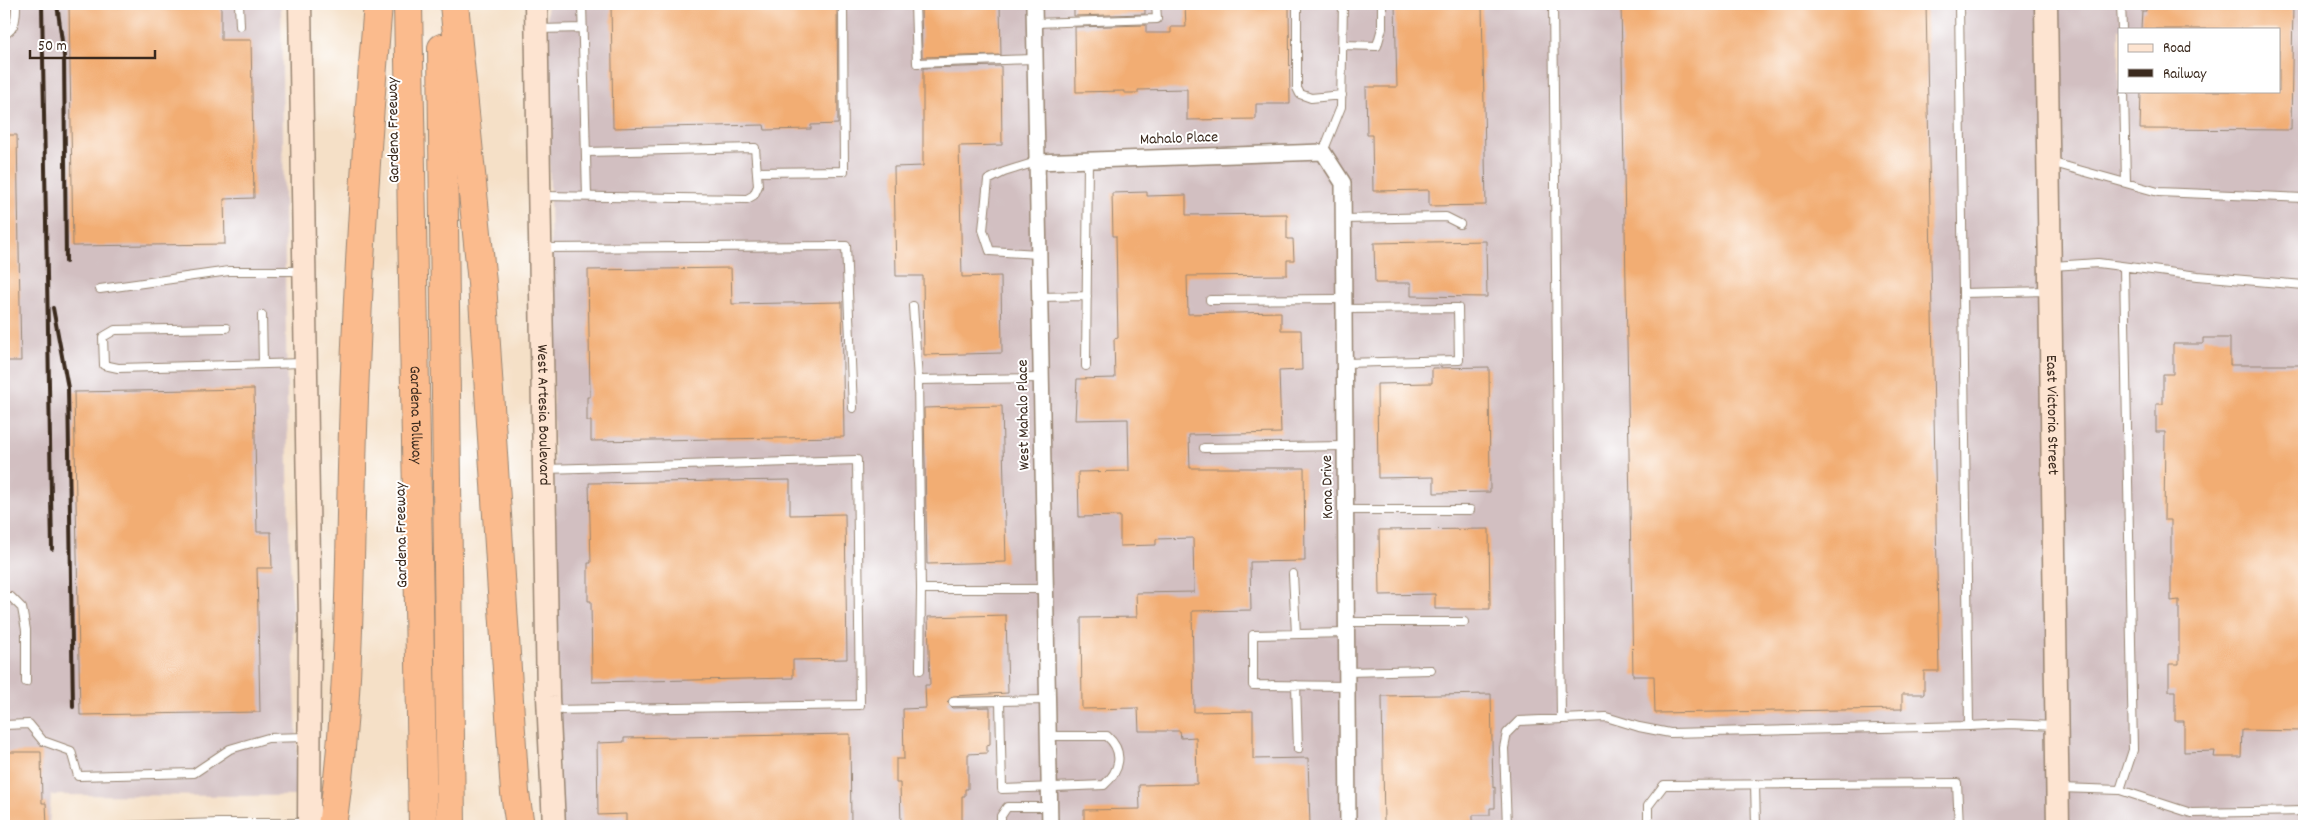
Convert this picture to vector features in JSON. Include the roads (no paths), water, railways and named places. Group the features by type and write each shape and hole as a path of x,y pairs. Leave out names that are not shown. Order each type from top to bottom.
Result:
{"highway":[{"path":"316,825 341,766 345,707 354,392 363,180 378,4"},
{"name":"Gardena Freeway","path":"392,4 405,826"},
{"name":"Gardena Tollway","path":"408,4 423,826"},
{"name":"Gardena Tollway","path":"423,4 431,522 448,562"},
{"path":"442,4 451,826"},
{"path":"454,4 482,283 515,793 520,826"}],"main road":[{"path":"300,4 310,622 309,737 316,825"},
{"name":"West Artesia Boulevard","path":"536,4 548,710 554,826"},
{"name":"East Victoria Street","path":"2046,4 2058,826"}],"street":[{"name":"West Mahalo Place","path":"1034,4 1050,826"},
{"name":"Mahalo Place","path":"1036,162 1324,152"},
{"name":"Kona Drive","path":"1324,152 1343,183 1348,826"}],"lane":[{"path":"4,34 8,33 16,18 16,4"},
{"path":"239,4 240,26"},
{"path":"582,4 587,196"},
{"path":"757,172 844,171 843,4"},
{"path":"915,4 917,63 1034,59"},
{"path":"1034,23 1157,19 1156,4"},
{"path":"1297,4 1297,88 1300,94 1311,98 1342,95"},
{"path":"1324,152 1341,107 1343,4"},
{"path":"1342,45 1377,46 1382,28 1382,4"},
{"path":"1552,4 1561,719"},
{"path":"1959,4 1969,726"},
{"path":"2121,4 2122,28"},
{"path":"536,29 583,28"},
{"path":"2124,92 2126,183"},
{"path":"540,196 747,199 754,196 758,186 755,148 586,152"},
{"path":"1086,366 1088,160"},
{"path":"1036,162 1004,172 988,180 982,230 990,251 1038,254"},
{"path":"2049,162 2158,192 2304,198"},
{"path":"1343,219 1446,217 1460,224"},
{"path":"540,248 846,246 853,408"},
{"path":"2050,266 2098,263 2198,276 2304,285"},
{"path":"2120,790 2134,750 2124,267"},
{"path":"100,288 229,271 304,272"},
{"path":"1963,293 2051,291"},
{"path":"1039,297 1087,296"},
{"path":"1210,300 1458,308 1460,360 1344,363"},
{"path":"913,306 918,380 921,589 920,670"},
{"path":"262,315 263,364"},
{"path":"226,328 115,330 103,337 104,365 118,368 306,363"},
{"path":"918,380 1041,378"},
{"path":"1204,448 1345,446"},
{"path":"544,469 857,460 860,704 548,710"},
{"path":"1346,510 1470,510"},
{"path":"1293,574 1296,634"},
{"path":"921,589 1045,589"},
{"path":"4,597 11,597 22,608 26,630 26,682"},
{"path":"1431,670 1296,685 1253,684 1253,634 1296,634 1347,628 1464,622"},
{"path":"1296,685 1298,749"},
{"path":"953,702 1047,700"},
{"path":"1000,701 1002,788 1104,786 1115,776 1119,756 1116,744 1107,736 1048,736"},
{"path":"1507,826 1504,748 1507,733 1519,721 1606,717 1638,727 1670,733 2010,724 2057,726"},
{"path":"4,725 28,724 43,741 71,751 78,776 194,773 230,749 268,738 309,737"},
{"path":"1648,826 1648,806 1664,785 1957,783 1959,826"},
{"path":"1755,784 1756,826"},
{"path":"2058,788 2120,790 2191,814 2304,812"},
{"path":"1001,826 1001,816 1007,807 1050,807"},
{"path":"125,826 316,825"}],"railway":[{"path":"42,4 52,549"},
{"path":"57,4 64,56 66,262"},
{"path":"53,308 68,388 73,707"}]}
